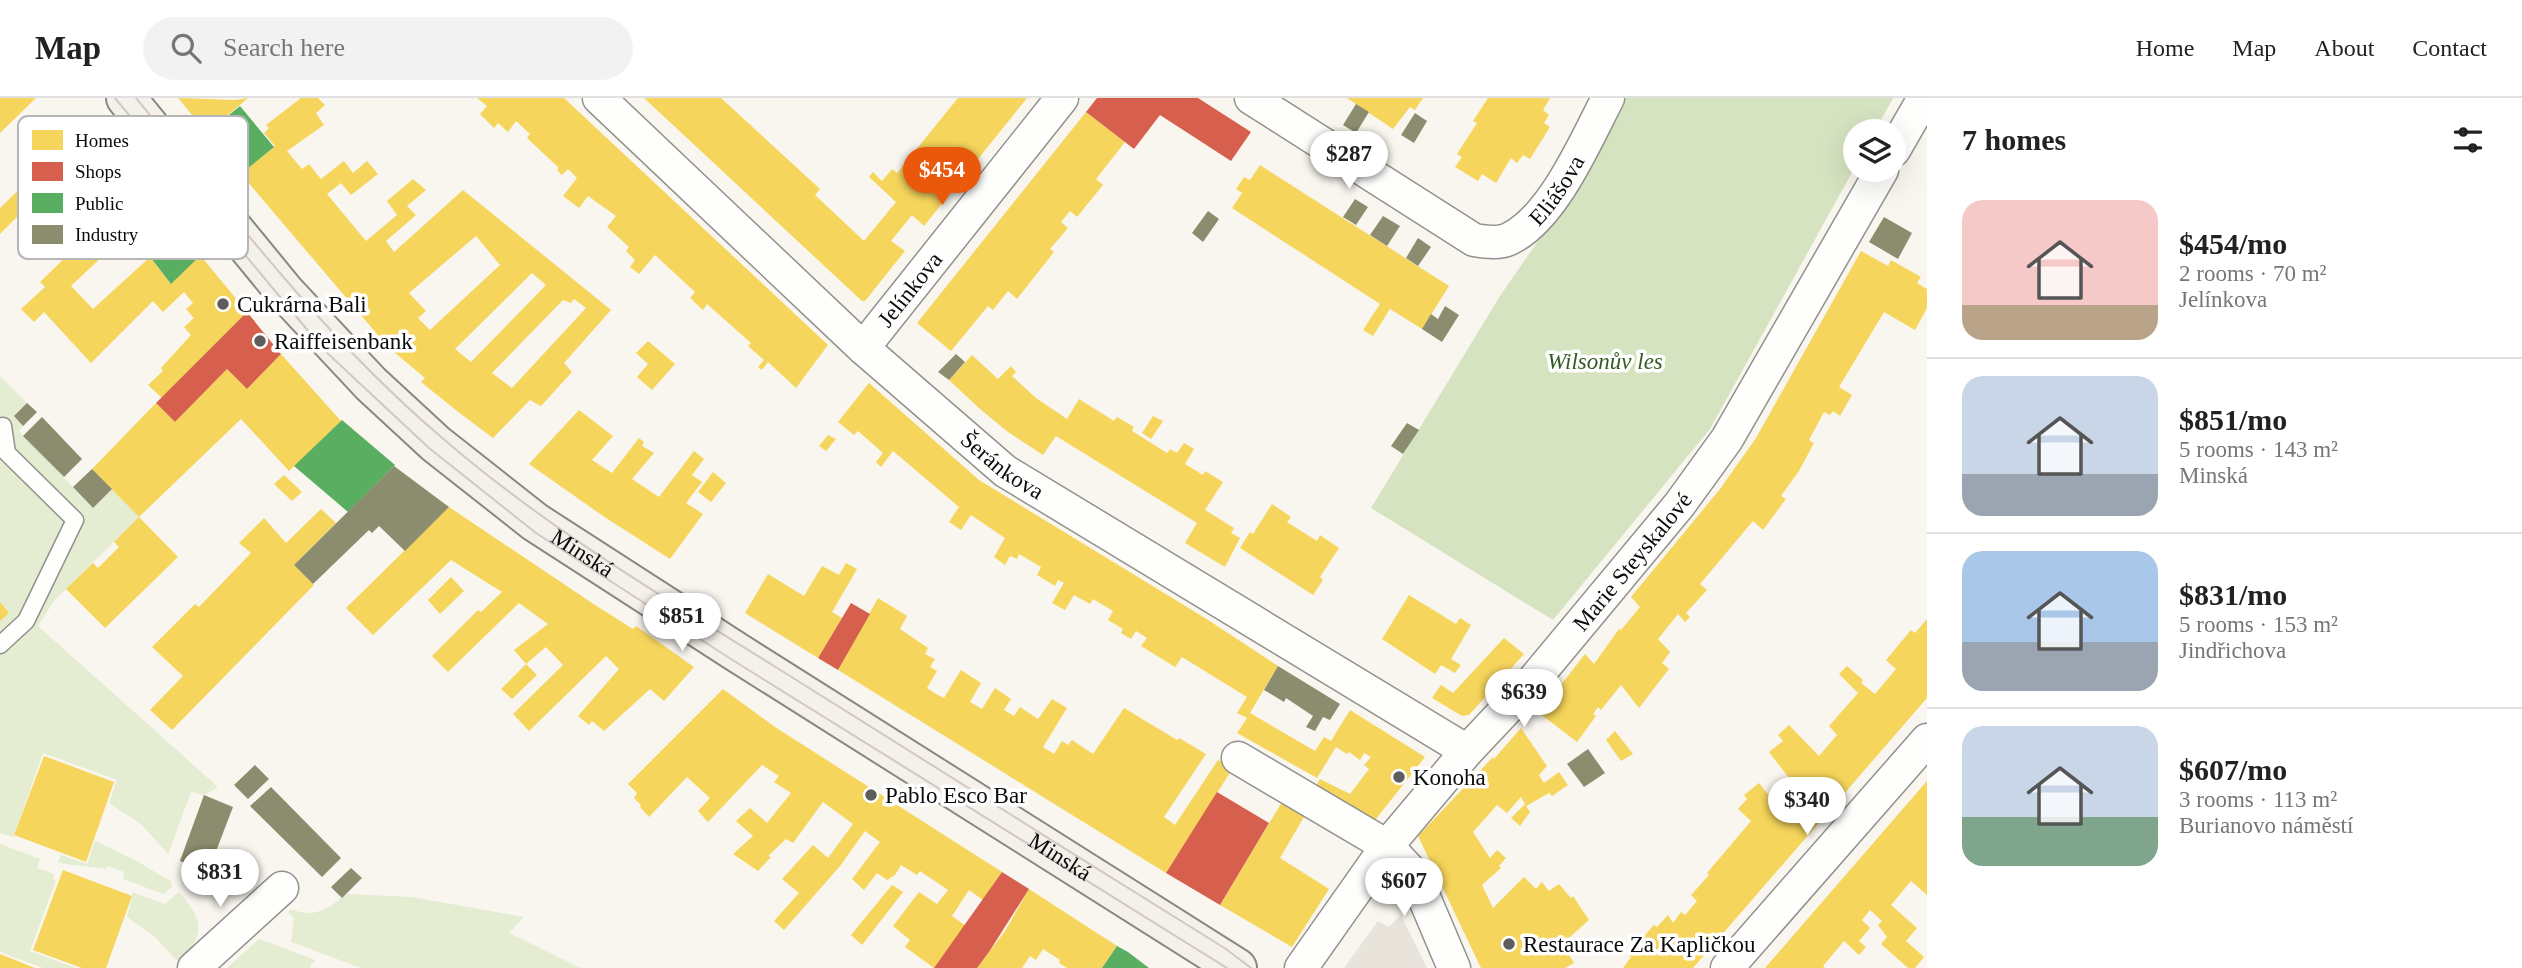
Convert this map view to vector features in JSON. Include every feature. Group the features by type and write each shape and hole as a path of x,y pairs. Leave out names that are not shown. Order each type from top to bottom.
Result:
{"street":[{"name":"Minská","path":"126,98 141,116"},
{"name":"Šeránkova","path":"599,98 863,348 1005,471 1466,751"},
{"name":"Jelínkova","path":"863,348 1062,98"},
{"name":"Eliášova","path":"1251,98 1475,240 1491,243 1510,240 1527,227 1562,187 1608,98"},
{"path":"1906,129 1924,98"},
{"name":"Marie Steyskalové","path":"1301,968 1387,846 1466,751 1542,671 1680,504 1719,450 1875,182"},
{"name":"Minská","path":"248,247 285,292 371,384 436,444 535,522 1237,968"},
{"path":"1727,968 1927,740"},
{"path":"1238,758 1387,846 1415,876 1454,968"},
{"path":"194,968 282,888"}],"lane":[{"path":"0,645 26,621 75,520 7,453 1,426"}],"green space":[{"name":"Wilsonův les","path":"1623,98 1893,98 1882,119 1843,119 1843,182 1847,182 1710,429 1553,620 1371,508 1500,296 1576,186"},
{"path":"0,376 27,403 14,416 23,426 19,431 93,508 112,489 139,517 54,601 38,626 218,787 204,795 191,792 168,854 142,825 109,803 117,780 43,753 13,837 0,833"},
{"path":"95,841 135,860 172,882 173,886 163,894 123,879 124,872 108,866 106,869 58,863 61,855 87,864"},
{"path":"0,844 40,859 37,868 54,874 53,879 56,880 30,951 76,968 43,968 0,952"},
{"path":"133,892 165,904 179,892 188,902 197,920 197,936 179,963 155,937 127,917"},
{"path":"346,894 412,897 524,917 509,933 581,968 361,968 291,942 294,918 288,912 291,909 314,913"},
{"path":"259,939 315,960 314,963 310,968 227,968"}],"shaded area":[{"path":"1401,915 1427,968 1344,968 1378,921 1389,927"}],"building: Homes":[{"path":"0,98 36,98 0,133"},
{"path":"178,98 248,98 227,116 193,116"},
{"path":"301,98 318,98 325,105 316,113 324,125 287,151 302,169 309,164 321,179 344,161 353,173 367,161 378,174 351,195 341,183 327,194 366,241 397,215 387,201 413,179 426,190 407,206 416,215 386,241 394,252 463,190 611,310 564,363 572,372 541,406 530,400 493,438 457,411 421,382 425,378 388,347 248,182 248,168 275,146 264,133 269,128 266,125","holes":["476,236 500,265 430,330 418,318 426,311 409,293","532,273 546,285 471,362 455,349","574,299 586,308 512,388 492,373 563,300 571,303"]},
{"path":"477,98 564,98 828,345 796,388 768,362 762,370 758,367 764,360 748,346 751,343 707,304 703,310 690,298 695,292 655,255 639,274 630,267 635,260 626,251 629,247 607,227 616,216 588,196 579,208 563,196 577,178 568,169 562,175 557,170 559,168 527,138 530,134 516,121 508,132 498,123 494,128 480,114 487,106"},
{"path":"644,98 721,98 820,189 815,195 864,241 896,202 869,177 873,172 882,181 892,169 897,173 958,98 1027,98 924,226 912,215 891,241 905,251 865,301 862,301"},
{"path":"1347,98 1423,98 1415,110 1410,107 1393,129"},
{"path":"1488,98 1550,98 1543,110 1549,115 1544,123 1550,127 1530,159 1523,155 1517,163 1511,158 1496,183 1482,174 1478,181 1455,167 1462,157 1457,154 1477,123 1473,121"},
{"path":"1086,112 1125,142 1096,179 1103,185 1077,217 1070,211 1061,222 1068,228 1050,249 1054,252 1017,299 1008,291 993,310 988,306 951,351 917,323"},
{"path":"1260,165 1449,286 1422,329 1390,309 1373,336 1363,330 1380,304 1232,208 1242,193 1236,189 1244,177 1250,180"},
{"path":"18,191 18,216 0,234 0,208"},
{"path":"1861,251 1888,266 1891,260 1921,277 1917,283 1927,289 1927,308 1915,330 1884,312 1839,387 1852,395 1840,416 1833,411 1830,415 1824,412 1809,440 1814,443 1781,496 1786,499 1763,530 1753,521 1700,584 1707,590 1686,613 1690,617 1685,622 1678,614 1658,639 1670,652 1662,663 1669,669 1639,708 1621,685 1601,710 1598,707 1593,714 1596,716 1577,742 1539,713 1585,654 1594,664 1619,629 1621,630 1640,607 1631,597 1720,489 1756,438"},
{"path":"64,259 100,259 71,286 93,309 148,259 152,259 171,284 196,259 203,259 247,312 162,398 148,385 163,371 161,368 191,335 184,327 194,318 186,309 193,303 184,292 163,312 153,301 91,363 44,312 34,322 21,309 45,287 40,282"},
{"path":"648,341 675,364 652,390 637,377 648,364 636,353"},
{"path":"281,354 341,421 289,471 241,419 139,517 92,469 156,403 175,422 227,369 247,389"},
{"path":"972,355 998,379 1011,366 1016,372 1012,376 1036,398 1067,419 1079,399 1114,421 1117,417 1134,427 1132,431 1167,453 1170,449 1177,453 1184,443 1194,449 1185,464 1203,475 1205,471 1223,482 1205,510 1234,528 1231,533 1240,538 1225,567 1185,543 1197,523 1056,436 1043,455 980,409 949,380"},
{"path":"869,383 979,480 1205,618 1278,666 1250,713 1315,751 1324,737 1331,741 1350,710 1425,757 1368,829 1311,795 1320,779 1350,794 1369,769 1364,765 1371,757 1364,753 1360,760 1336,747 1317,778 1237,733 1247,718 1237,713 1247,697 1182,657 1175,667 1141,646 1147,638 1136,631 1131,639 1121,633 1123,629 1108,620 1113,611 1093,599 1090,604 1074,595 1065,610 1052,603 1064,583 1058,580 1055,586 1037,575 1041,567 1019,554 1017,559 1010,556 1005,565 994,557 1005,538 971,515 961,530 949,522 959,507 893,451 881,467 876,462 883,453 858,431 854,435 838,422"},
{"path":"579,410 613,436 592,460 612,473 639,438 644,442 642,446 654,453 632,479 659,497 694,451 704,459 692,475 702,482 686,503 703,514 670,559 529,464"},
{"path":"1153,416 1163,421 1151,439 1142,433"},
{"path":"828,435 836,439 826,451 819,446"},
{"path":"713,472 726,483 711,502 698,492"},
{"path":"284,475 302,492 292,501 274,484"},
{"path":"1272,504 1291,517 1287,522 1317,541 1320,535 1339,548 1320,577 1323,580 1313,595 1240,548 1250,532 1253,534"},
{"path":"449,507 592,603 633,629 636,626 694,667 664,701 650,689 604,731 592,721 589,725 578,716 619,669 606,656 529,731 513,714 563,665 546,647 526,664 514,650 548,624 519,603 448,672 432,656 478,610 481,612 502,592 451,560 373,635 346,608"},
{"path":"321,509 336,523 294,565 314,585 172,730 150,710 183,676 152,647 195,604 199,607 251,553 239,543 264,518 286,543"},
{"path":"139,517 178,557 105,628 66,589 93,563 98,568 119,547 114,542"},
{"path":"846,563 857,569 832,612 842,618 818,658 745,613 768,574 804,596 822,566 839,575"},
{"path":"451,577 464,591 440,614 428,600"},
{"path":"1409,595 1456,624 1460,618 1471,625 1451,659 1461,665 1455,673 1441,665 1435,674 1382,639"},
{"path":"878,598 907,616 900,629 928,648 925,654 935,659 930,667 937,671 927,688 936,694 944,698 961,670 981,683 970,702 982,709 995,688 1011,699 1004,710 1014,716 1020,707 1038,719 1052,699 1067,708 1043,747 1054,754 1062,741 1068,745 1072,740 1093,754 1124,708 1206,754 1164,817 1175,825 1218,760 1233,768 1166,873 838,670"},
{"path":"0,602 9,613 0,621"},
{"path":"1927,619 1927,698 1693,968 1623,968 1631,957 1628,954 1654,925 1657,927 1668,915 1673,923 1681,912 1685,915 1697,901 1691,895 1751,821 1738,809 1747,799 1744,795 1759,783 1771,798 1776,794 1785,806 1799,791 1769,752 1783,741 1778,735 1789,725 1819,756 1837,735 1829,726 1858,693 1839,674 1847,666 1863,680 1861,683 1875,694 1896,669 1886,660 1911,630 1915,633"},
{"path":"1504,638 1524,654 1469,715 1462,716 1432,698 1441,685 1453,693"},
{"path":"526,664 537,675 512,699 501,689"},
{"path":"723,689 775,727 1002,872 983,900 969,890 952,916 966,926 934,968 905,947 910,940 893,926 919,892 937,904 948,890 920,871 917,875 901,865 895,875 887,880 877,873 864,890 852,879 880,842 865,831 840,866 784,930 774,921 799,893 782,879 813,845 828,858 853,824 823,802 793,843 786,839 768,856 771,857 758,871 733,854 753,836 736,821 750,808 767,823 791,793 774,782 779,776 762,765 708,822 698,811 710,798 687,777 649,817 640,807 634,798 637,793 628,784"},
{"path":"1521,728 1547,766 1539,775 1544,783 1559,772 1568,785 1552,796 1549,793 1526,806 1530,812 1520,826 1511,818 1525,804 1521,797 1507,813 1497,805 1473,832 1490,858 1497,850 1506,858 1499,866 1501,868 1482,885 1493,908 1524,877 1536,889 1542,882 1549,891 1559,884 1571,898 1573,896 1589,920 1562,944 1574,963 1565,968 1481,968 1418,836"},
{"path":"1615,731 1633,754 1621,761 1606,740"},
{"path":"44,756 114,782 86,862 14,835"},
{"path":"1927,781 1927,895 1911,881 1891,905 1917,928 1906,941 1924,957 1915,968 1908,968 1881,944 1887,937 1878,925 1882,921 1870,910 1862,920 1870,928 1859,941 1866,947 1859,955 1844,941 1823,966 1825,968 1765,968"},
{"path":"1285,797 1308,810 1280,858 1329,889 1292,947 1220,905"},
{"path":"63,870 132,896 106,968 82,968 33,950"},
{"path":"892,885 903,892 862,945 851,935"},
{"path":"1029,889 1117,946 1102,968 1067,968 1043,949 1036,960 1030,956 1022,968 977,968 1005,931"},
{"path":"0,954 35,968 0,968"}],"building: Shops":[{"path":"1097,98 1198,98 1251,132 1231,161 1160,115 1134,149 1086,112"},
{"path":"247,312 281,354 247,389 227,369 175,422 156,403"},
{"path":"851,603 870,614 838,670 818,658"},
{"path":"1217,792 1269,823 1220,905 1166,873"},
{"path":"1002,872 1029,889 989,952 977,968 934,968"}],"building: Public":[{"path":"240,106 274,147 248,168 248,116 228,116"},
{"path":"152,259 197,259 171,284"},
{"path":"342,420 395,465 348,512 294,466"},
{"path":"1117,946 1128,952 1149,968 1102,968"}],"building: Industry":[{"path":"1356,104 1369,112 1356,133 1343,125"},
{"path":"1415,113 1427,121 1414,143 1401,135"},
{"path":"1355,199 1368,207 1356,225 1343,217"},
{"path":"1208,211 1219,219 1203,242 1192,233"},
{"path":"1383,216 1400,226 1387,246 1370,235"},
{"path":"1884,217 1912,233 1898,259 1869,242"},
{"path":"1418,238 1431,247 1418,266 1406,258"},
{"path":"1445,306 1459,315 1442,342 1422,329 1431,314 1438,319"},
{"path":"956,354 965,362 949,380 938,372"},
{"path":"27,403 37,412 23,426 14,416"},
{"path":"42,417 82,459 64,477 23,436"},
{"path":"1407,423 1419,430 1403,454 1391,446"},
{"path":"394,466 449,507 405,551 379,526 372,533 369,530 313,584 294,565"},
{"path":"92,469 112,489 93,508 73,487"},
{"path":"1278,666 1340,704 1330,720 1323,717 1315,731 1306,727 1313,716 1286,698 1284,702 1264,690"},
{"path":"1588,749 1605,773 1584,787 1567,764"},
{"path":"255,765 269,779 248,799 234,785"},
{"path":"271,787 341,858 322,877 250,806"},
{"path":"204,795 233,807 208,872 180,861"},
{"path":"351,868 362,878 342,898 331,887"}],"tram line":[{"path":"115,98 130,116"},
{"path":"136,98 151,116"},
{"path":"248,235 357,358 440,436 519,500 645,585 1226,949 1251,968"},
{"path":"248,258 324,350 429,448 536,533 731,659 1227,968"}],"place":[{"name":"Cukrárna Bali","path":"223,304"},
{"name":"Raiffeisenbank","path":"260,341"},
{"name":"Konoha","path":"1399,777"},
{"name":"Pablo Esco Bar","path":"871,795"},
{"name":"Restaurace Za Kapličkou","path":"1509,944"}]}
